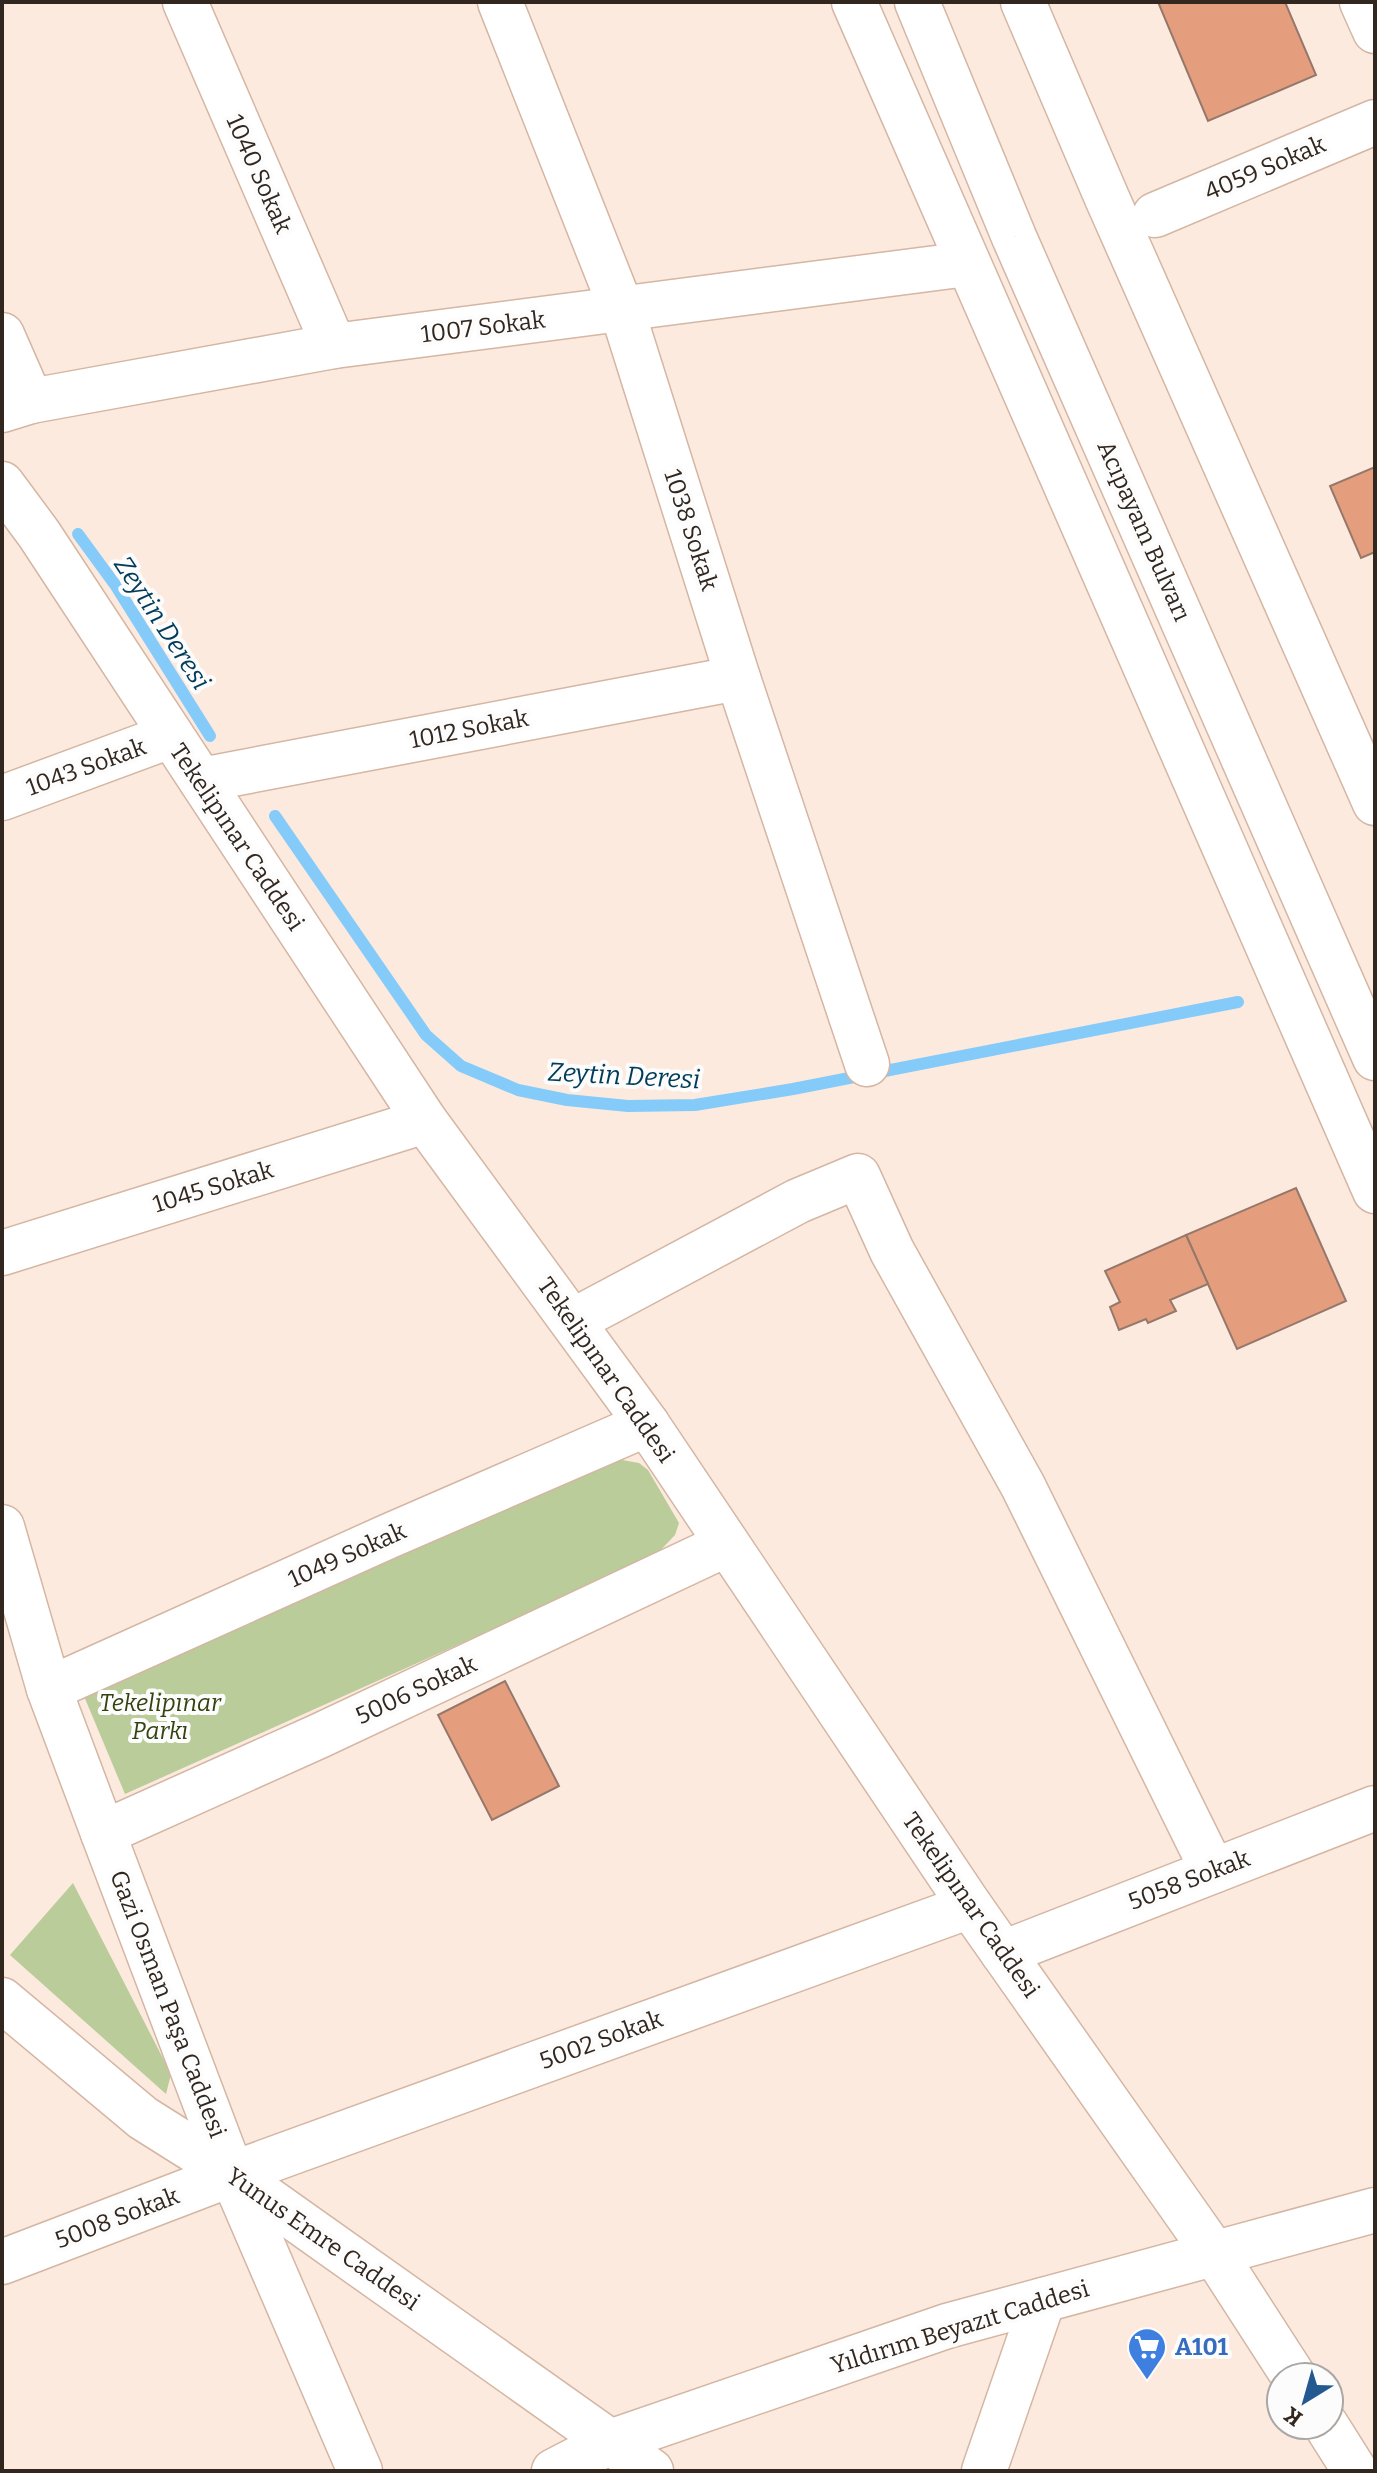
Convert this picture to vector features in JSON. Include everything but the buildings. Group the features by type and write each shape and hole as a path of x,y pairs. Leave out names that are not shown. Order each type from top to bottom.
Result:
{"street":[{"name":"1040 Sokak","path":"185,2 334,346"},
{"name":"1038 Sokak","path":"500,2 622,310 738,678 867,1064"},
{"path":"854,2 1375,1191"},
{"name":"Acıpayam Bulvarı","path":"917,2 1014,237 1375,1058"},
{"path":"1023,2 1375,803"},
{"path":"1362,2 1375,31"},
{"name":"4059 Sokak","path":"1155,215 1375,122"},
{"name":"1007 Sokak","path":"17,405 334,346 967,264"},
{"path":"2,335 17,405"},
{"name":"Tekelipınar Caddesi","path":"2,484 39,534 425,1121 647,1424 970,1906 1214,2253 1284,2361"},
{"name":"1012 Sokak","path":"201,780 738,678"},
{"name":"1043 Sokak","path":"2,798 170,736"},
{"name":"1045 Sokak","path":"2,1253 425,1121"},
{"path":"573,1321 798,1201 858,1176 892,1251 1023,1486 1213,1871"},
{"name":"1049 Sokak","path":"49,1689 647,1424"},
{"name":"Gazi Osman Paşa Caddesi","path":"2,1527 13,1607 49,1689 232,2174 360,2471"},
{"name":"5006 Sokak","path":"103,1833 319,1736 727,1544"},
{"name":"5058 Sokak","path":"1003,1953 1375,1808"},
{"name":"5002 Sokak","path":"232,2174 970,1906"},
{"name":"Yunus Emre Caddesi","path":"2,2000 143,2118 232,2174 651,2471"},
{"name":"5008 Sokak","path":"2,2262 232,2174"},
{"name":"Yıldırım Beyazıt Caddesi","path":"554,2471 610,2442 947,2326 1375,2210"},
{"path":"984,2471 1043,2300"},
{"path":"1336,2441 1355,2471"}],"green space":[{"name":"Tekelipınar Parkı","path":"622,1460 639,1463 648,1470 679,1523 675,1535 654,1557 125,1794 81,1689 605,1462"},
{"path":"73,1883 171,2074 166,2094 10,1955"}],"waterway":[{"name":"Zeytin Deresi","path":"78,534 116,586 210,736"},
{"name":"Zeytin Deresi","path":"275,816 426,1035 461,1066 518,1090 567,1100 628,1106 695,1105 793,1089 1238,1002"}],"place":[{"name":"A101","path":"1147,2381"}]}
